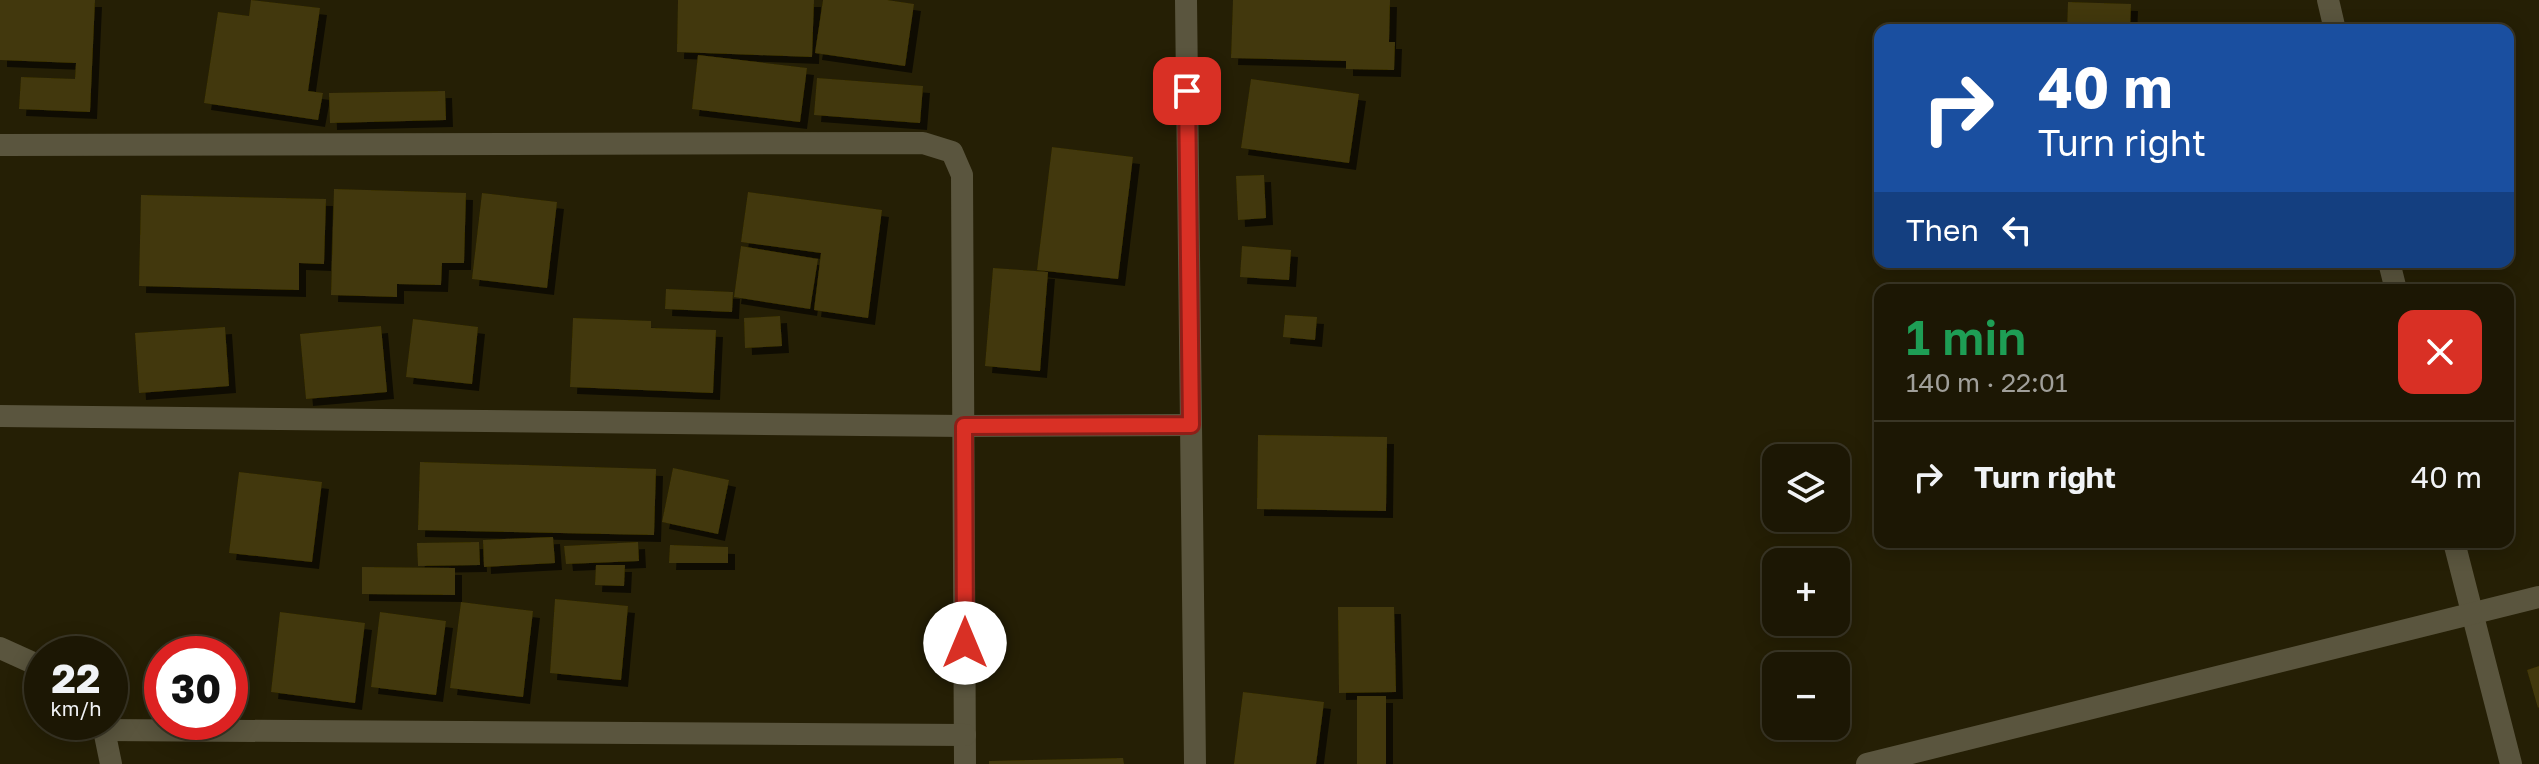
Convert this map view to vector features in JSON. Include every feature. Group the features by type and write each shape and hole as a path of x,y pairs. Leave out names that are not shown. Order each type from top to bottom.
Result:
{"street":[{"path":"1186,0 1195,764"},
{"path":"2328,0 2334,24"},
{"path":"0,145 923,143 952,152 962,175 965,764"},
{"path":"0,416 964,426 1191,425"},
{"path":"2455,548 2511,764"},
{"path":"1867,764 2539,597"},
{"path":"0,648 24,659"},
{"path":"128,726 965,735"},
{"path":"104,740 111,764"}],"building":[{"path":"0,0 95,0 90,112 19,109 21,77 75,79 76,63 0,60"},
{"path":"251,0 320,8 308,91 323,93 318,120 204,103 218,12 249,16"},
{"path":"678,0 814,0 812,57 677,52"},
{"path":"823,0 887,0 914,4 905,66 815,53"},
{"path":"1233,0 1390,0 1389,42 1395,42 1394,70 1346,69 1346,61 1231,58"},
{"path":"2068,2 2131,4 2130,24 2067,24"},
{"path":"698,55 807,68 800,122 692,109"},
{"path":"817,78 923,86 920,123 814,115"},
{"path":"1251,79 1359,94 1349,163 1241,148"},
{"path":"445,91 446,120 330,123 329,93"},
{"path":"1052,147 1133,157 1118,279 1037,270"},
{"path":"1264,175 1266,218 1238,220 1236,176"},
{"path":"334,189 466,193 464,263 442,263 441,285 397,284 397,297 331,295"},
{"path":"748,192 882,210 868,318 814,310 821,253 741,242"},
{"path":"482,193 557,202 547,288 472,279"},
{"path":"141,195 326,199 324,264 299,263 299,290 139,286"},
{"path":"741,246 818,259 810,309 734,297"},
{"path":"1242,246 1291,250 1289,280 1240,277"},
{"path":"993,268 1048,272 1040,371 985,366"},
{"path":"666,289 733,292 732,312 665,309"},
{"path":"1285,315 1317,317 1315,340 1283,337"},
{"path":"780,316 782,346 745,348 744,318"},
{"path":"573,318 651,321 651,328 716,330 713,393 570,387"},
{"path":"413,319 478,327 472,384 406,377"},
{"path":"381,326 387,392 306,399 300,334"},
{"path":"225,327 229,386 139,393 135,333"},
{"path":"1258,435 1387,437 1386,511 1257,509"},
{"path":"420,462 656,469 654,535 418,530"},
{"path":"673,468 729,480 718,534 662,522"},
{"path":"239,472 322,482 312,562 229,553"},
{"path":"553,537 555,563 484,567 483,540"},
{"path":"479,542 480,565 418,566 417,543"},
{"path":"638,542 639,561 566,564 564,546"},
{"path":"670,545 728,547 728,563 669,563"},
{"path":"596,565 625,565 624,586 595,585"},
{"path":"362,567 455,568 455,595 362,594"},
{"path":"555,599 628,606 621,680 550,673"},
{"path":"461,602 533,611 523,697 450,688"},
{"path":"1338,607 1394,607 1396,692 1339,693"},
{"path":"280,612 365,623 355,703 271,692"},
{"path":"380,612 446,621 436,695 371,687"},
{"path":"2539,666 2539,707 2538,708 2527,670"},
{"path":"1243,692 1324,702 1316,764 1234,764"},
{"path":"1357,696 1386,696 1386,764 1357,764"},
{"path":"1123,758 1124,764 989,764 989,761"}],"route":[{"path":"965,643 964,426 1191,425 1187,91"}]}
